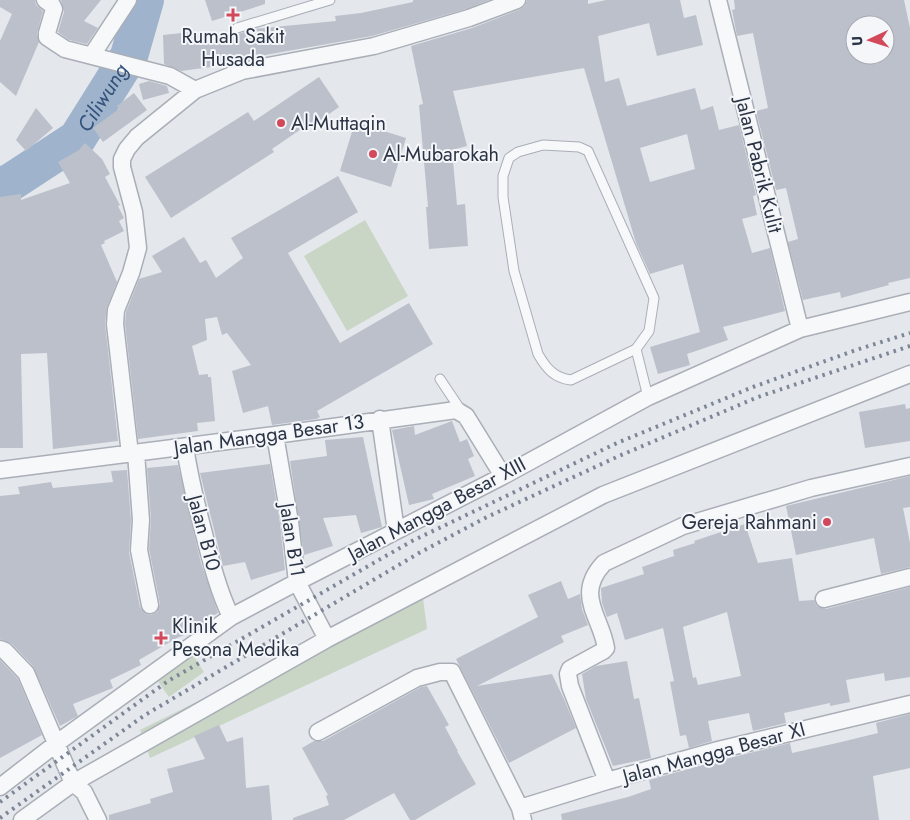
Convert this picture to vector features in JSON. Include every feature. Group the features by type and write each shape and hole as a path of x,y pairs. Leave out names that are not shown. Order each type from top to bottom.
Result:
{"street":[{"path":"44,0 52,5 54,9 47,33 48,38 65,49 170,76 195,90"},
{"path":"93,55 128,0"},
{"path":"150,605 139,550 142,520 115,324 116,310 131,273 138,248 134,212 122,168 122,159 127,148 137,137 195,90 242,71 374,46 469,18 516,0"},
{"name":"Jalan Pabrik Kulit","path":"718,0 800,330"},
{"name":"Jalan Mangga Besar XIII","path":"0,787 57,743 231,617 503,476 648,397 800,330 910,302"},
{"path":"22,820 79,788 327,639 603,495 910,374"},
{"name":"Jalan Mangga Besar 13","path":"0,470 275,435 443,410 463,412"},
{"path":"463,412 503,476"},
{"path":"380,419 396,531"},
{"name":"Jalan B11","path":"275,435 297,582 327,639"},
{"name":"Jalan B10","path":"185,447 190,479 211,560 221,595 231,617"},
{"path":"607,781 570,686 568,674 570,669 606,648 591,608 590,591 596,572 604,563 683,526 811,488 910,466"},
{"path":"824,599 910,577"},
{"path":"0,649 5,650 26,673 79,788 98,820"},
{"name":"Jalan Mangga Besar XI","path":"318,732 417,678 440,672 452,672 522,814 607,781 718,750 910,704"}],"lane":[{"path":"237,28 330,0"},
{"path":"636,349 571,380 553,375 543,364 538,354 514,271 504,197 503,176 509,158 518,152 543,145 579,147 588,151 654,298 649,331 636,349 648,397"},
{"path":"440,379 463,412"}],"green space":[{"path":"365,220 408,296 347,331 304,256"},
{"path":"422,590 427,629 150,758 140,730"},
{"path":"191,652 204,672 169,697 155,677"}],"building":[{"path":"0,0 35,0 36,5 43,11 37,33 39,42 16,96 0,82 0,41 12,14 0,7"},
{"path":"61,0 101,0 84,21 98,28 87,44 69,40 58,32 64,12"},
{"path":"205,0 265,0 265,4 212,21"},
{"path":"413,0 489,0 466,9 372,36 254,57 235,63 211,65 211,67 181,71 164,64 163,35 191,32 192,35 232,32 238,34 254,29 336,21 335,16 361,13 413,2"},
{"path":"527,0 588,0 588,4 606,0 680,0 684,18 696,15 703,45 657,56 649,23 598,36 605,82 619,78 627,106 695,88 701,110 713,106 719,130 739,125 756,195 753,196 757,215 742,219 752,253 770,248 785,311 723,327 728,340 687,354 690,365 658,374 650,347 700,332 683,264 650,274 636,243 584,68 453,91 467,146 452,150 457,205 465,204 468,246 429,249 426,207 428,207 419,105 423,104 411,46 472,28 525,6","holes":["687,134 695,169 650,182 640,148"]},
{"path":"734,0 904,0 910,28 910,278 841,298 840,292 803,300 788,242 798,239 786,188 776,190 756,111 768,108 753,33 737,36 732,10 735,9"},
{"path":"319,77 339,107 312,126 310,123 272,149 274,152 171,218 145,177 248,112 254,121"},
{"path":"149,81 167,86 169,93 143,100 139,84"},
{"path":"134,93 147,110 103,142 93,128 119,109 117,106"},
{"path":"36,108 53,128 26,151 16,140"},
{"name":"Al-Mubarokah","path":"355,122 406,138 391,187 340,171"},
{"path":"85,143 102,159 110,174 105,177 120,205 118,206 124,218 119,221 124,231 104,241 105,243 101,245 117,282 107,307 105,323 118,441 53,449 47,353 21,354 23,448 0,448 0,197 21,194 21,200 70,183 58,162 79,150"},
{"path":"338,176 358,212 288,253 340,343 409,303 433,344 317,411 320,417 272,425 268,406 243,413 232,371 251,365 227,333 222,335 217,317 205,319 207,340 192,346 199,375 208,374 208,377 211,377 215,421 197,423 198,431 138,439 125,324 126,312 139,279 162,272 152,256 184,237 200,263 206,260 216,278 243,258 231,238"},
{"path":"905,404 906,409 910,408 910,441 865,448 859,412"},
{"path":"452,421 460,442 467,439 474,456 468,459 475,476 432,494 434,499 409,505 392,430 414,426 415,435"},
{"path":"363,437 382,527 361,533 356,515 323,518 333,546 304,555 290,461 327,456 325,440"},
{"path":"270,464 280,523 285,570 251,580 245,562 223,566 200,473"},
{"path":"178,465 201,563 218,613 207,619 208,622 194,631 177,638 139,660 141,665 110,680 113,688 73,704 78,716 60,726 33,666 12,644 0,639 0,496 20,494 18,487 51,482 53,488 113,482 111,471 127,470 131,520 129,552 140,607 146,614 151,615 157,612 160,604 149,549 151,519 147,468"},
{"path":"910,476 910,507 903,508 910,543 910,567 881,574 874,538 796,555 786,506"},
{"path":"745,524 758,563 792,558 799,601 814,600 817,606 826,609 910,587 910,677 885,681 884,673 846,680 850,702 830,706 830,703 784,713 786,723 753,731 749,713 708,721 712,741 689,748 686,735 680,736 670,682 674,681 663,628 625,640 617,613 607,617 602,603 601,588 644,574 642,567 674,556 673,550 695,543 694,541","holes":["727,612 741,676 698,685 696,677 693,678 683,627"]},
{"path":"561,581 568,599 580,594 582,609 588,625 561,636 564,642 477,686 552,674 576,728 509,763 456,659 538,617 528,595"},
{"path":"0,660 18,679 42,735 0,758"},
{"path":"627,661 634,699 639,698 651,758 613,766 586,699 582,674 596,666"},
{"path":"427,686 449,725 445,727 457,751 476,784 415,820 410,820 394,793 344,820 293,820 293,818 329,805 326,796 328,795 302,748 314,741 323,741 421,687"},
{"path":"910,714 910,768 873,776 879,820 562,820 561,814 628,797 651,789 649,780 790,743 792,753 878,733 876,723"},
{"path":"219,725 227,742 243,737 246,788 269,785 272,820 109,820 109,815 151,803 150,799 173,792 167,769 205,759 194,736"}],"waterway":[{"name":"Ciliwung","path":"0,185 8,184 77,139 129,56 145,0"}],"railway":[{"path":"0,802 168,681 412,541 617,443 753,387 910,333"},
{"path":"0,818 145,715 419,553 487,517 619,456 758,397 910,346"}],"place":[{"name":"Rumah Sakit Husada","path":"233,15"},
{"name":"Al-Muttaqin","path":"281,123"},
{"name":"Al-Mubarokah","path":"373,154"},
{"name":"Gereja Rahmani","path":"827,522"},
{"name":"Klinik Pesona Medika","path":"161,638"}]}
